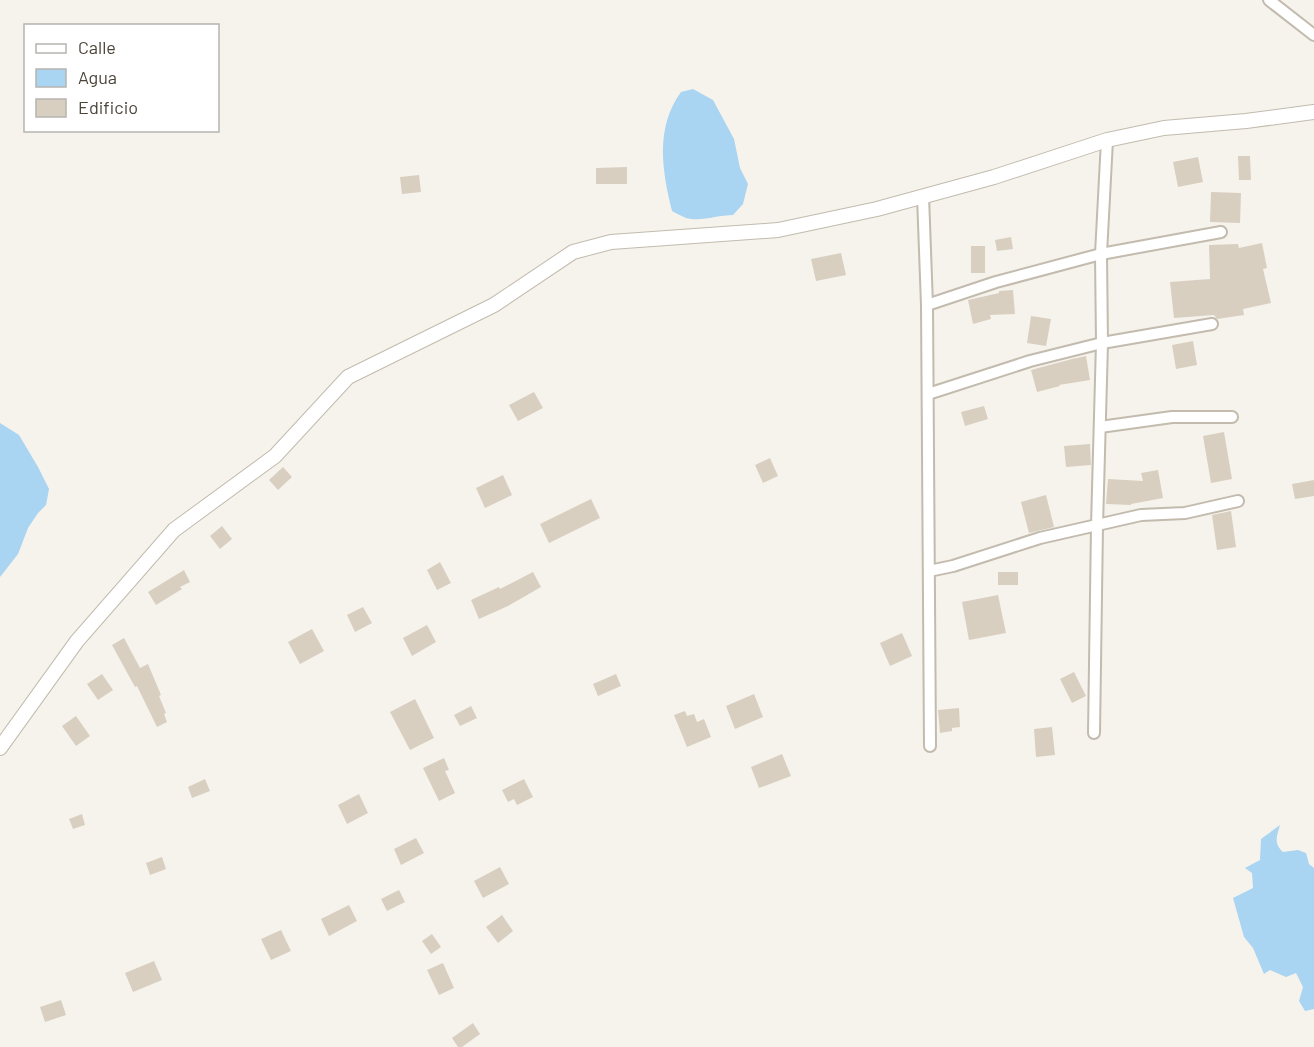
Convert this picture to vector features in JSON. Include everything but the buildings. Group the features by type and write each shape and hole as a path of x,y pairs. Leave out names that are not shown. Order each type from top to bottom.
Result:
{"street":[{"path":"1269,0 1314,35"},
{"path":"0,748 77,641 174,530 275,456 348,377 494,305 573,252 611,243 778,230 877,209 994,177 1107,141 1164,128 1314,112"},
{"path":"1094,733 1096,526 1102,343 1101,254 1107,141"},
{"path":"923,196 927,305 930,746"},
{"path":"927,305 996,282 1101,254 1221,232"},
{"path":"928,394 1030,361 1102,343 1212,324"},
{"path":"1100,428 1172,417 1232,417"},
{"path":"929,571 953,566 1040,538 1141,515 1185,513 1239,501"}],"water":[{"path":"693,89 713,100 734,139 740,168 748,184 743,204 733,215 692,219 672,211 664,165 664,135 667,120 681,92"},
{"path":"0,423 19,435 49,489 46,505 28,528 18,554 0,577"},
{"path":"1280,825 1277,839 1280,849 1283,852 1298,850 1306,853 1309,864 1314,868 1314,1009 1305,1011 1299,1001 1303,987 1296,973 1286,977 1270,970 1264,974 1253,948 1244,937 1233,898 1253,888 1252,873 1245,868 1260,860 1261,839"}]}
